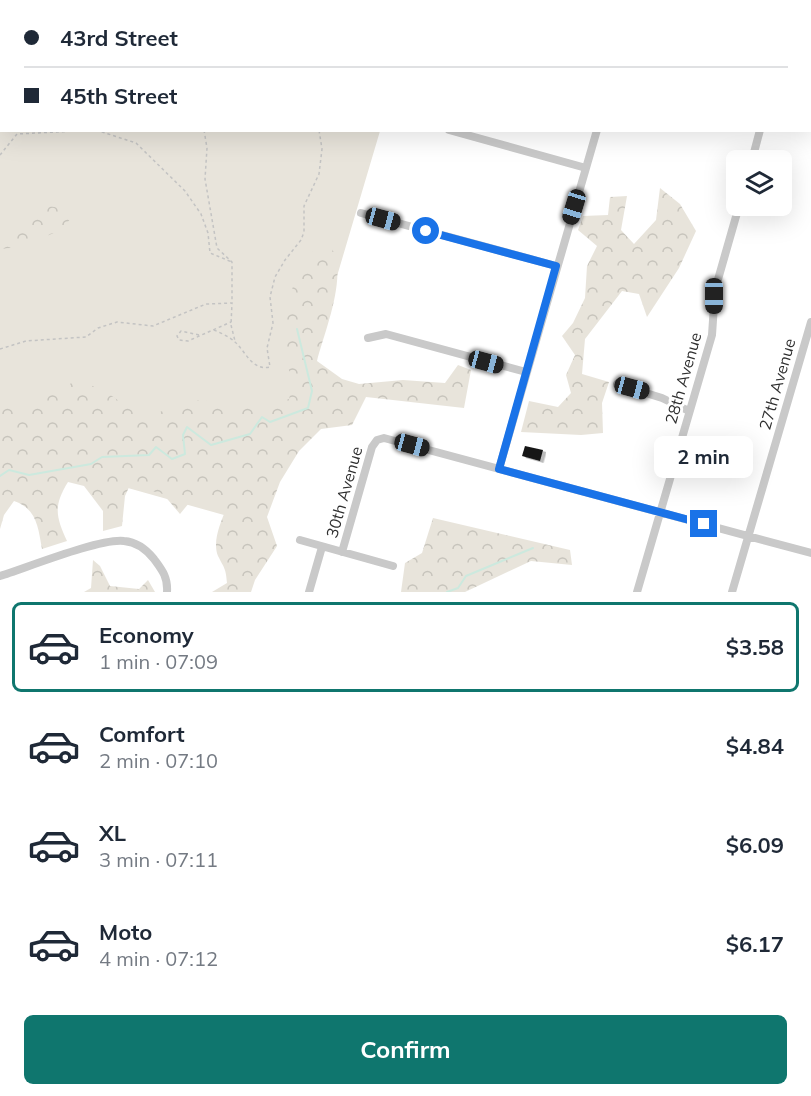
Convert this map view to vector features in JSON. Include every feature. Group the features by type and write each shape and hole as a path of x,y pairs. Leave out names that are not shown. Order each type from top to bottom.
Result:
{"street":[{"path":"456,132 586,168"},
{"path":"596,132 499,469 811,553"},
{"path":"755,150 759,132"},
{"path":"361,213 556,266"},
{"name":"28th Avenue","path":"637,592 712,335 714,290 736,216"},
{"name":"27th Avenue","path":"732,592 811,322"},
{"path":"368,338 386,334 526,372"},
{"path":"617,384 662,398 689,411"},
{"name":"30th Avenue","path":"342,552 370,452 377,440 390,439 499,469"},
{"path":"300,540 393,567"},
{"path":"0,576 97,545 124,541 140,545 151,555 164,572 166,592"},
{"path":"309,592 322,547"}],"path":[{"path":"0,155 17,134 56,132"},
{"path":"104,132 136,143 164,173 185,190 198,208 208,233 210,253 232,262"},
{"path":"204,132 207,163 205,179 217,249 232,262 231,321 236,342"},
{"path":"214,330 236,342 255,364 264,369 270,367 267,348 273,323 270,297 275,277 285,260 302,240 304,206 319,174 322,149 319,132"},
{"path":"0,349 26,341 86,337 98,328 117,322 153,326 206,304 232,303"},
{"path":"199,335 181,331 177,336 179,340 188,341 231,321"}],"green space":[{"path":"0,132 380,132 263,526 0,452"},
{"path":"660,188 680,204 696,231 679,268 647,317 639,294 622,291 585,339 582,374 609,382 602,403 603,433 581,435 521,432 529,401 558,407 571,393 566,375 575,355 562,336 573,323 585,298 587,266 597,246 578,230 583,216 608,215 610,197 627,196 621,230 634,244 656,220"},
{"path":"37,204 77,211 61,230 20,247 0,249 0,238 21,223"},
{"path":"332,249 336,260 336,289 317,361 342,379 359,384 403,380 445,383 458,365 471,370 464,408 366,397 352,425 321,429 299,451 280,482 267,517 277,546 255,580 251,592 212,592 227,583 225,571 216,550 218,532 226,509 198,492 180,514 163,494 130,485 125,496 122,526 103,531 103,511 84,486 68,482 58,505 60,525 67,541 42,549 32,514 22,504 14,501 4,515 0,529 0,409 31,405 79,379 112,396 143,418 193,400 268,405 289,399 291,385 285,351 285,332 290,295 299,273 312,252"},
{"path":"433,518 570,550 572,565 531,561 465,592 401,592 405,563 422,553"},
{"path":"93,560 100,566 110,586 139,589 148,580 155,592 84,592 91,588"}],"building":[{"path":"525,446 543,450 540,461 522,456"}],"waterway":[{"path":"0,476 9,470 29,475 91,464 102,457 149,455 156,447 172,459 185,454 183,435 187,427 211,445 250,434 262,417 270,422 308,408 312,391 297,329"},
{"path":"447,592 458,588 466,576 533,548"}],"route":[{"path":"426,231 556,266 499,469 704,524"}]}
